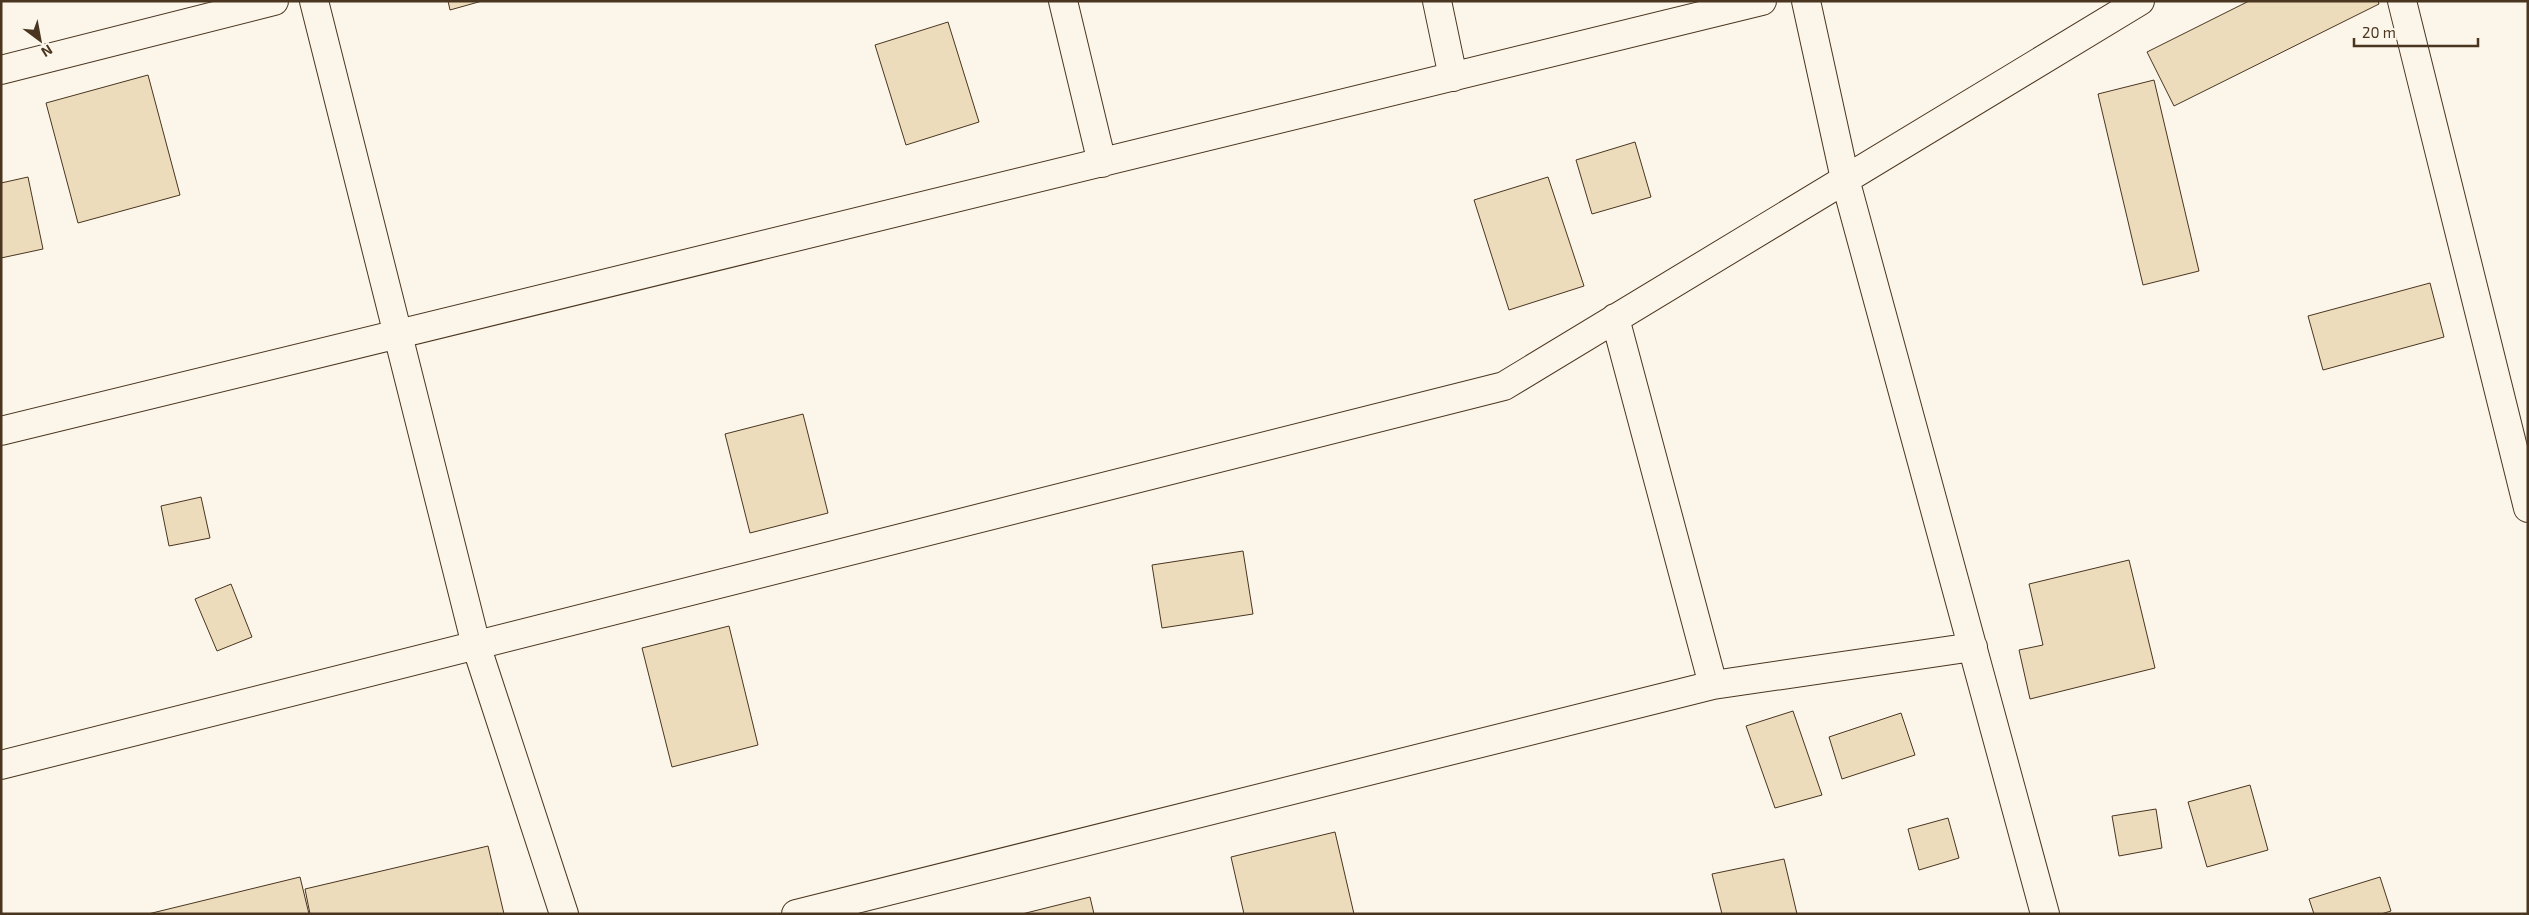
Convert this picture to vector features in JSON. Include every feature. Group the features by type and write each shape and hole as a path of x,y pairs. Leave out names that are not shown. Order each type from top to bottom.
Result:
{"street":[{"path":"1,70 274,1"},
{"path":"314,1 476,645 564,914"},
{"path":"1063,1 1102,163"},
{"path":"1437,1 1453,77"},
{"path":"1,431 1762,1"},
{"path":"1806,1 1846,179 2046,914"},
{"path":"1,765 1504,386 2140,1"},
{"path":"2402,1 2528,508"},
{"path":"1615,318 1713,685"},
{"path":"796,914 1713,685 1973,647"}],"building":[{"path":"448,1 482,1 450,10"},
{"path":"2249,1 2378,1 2379,4 2174,106 2147,52"},
{"path":"948,22 979,122 906,145 875,45"},
{"path":"148,75 180,195 78,223 46,103"},
{"path":"2154,80 2199,271 2143,285 2098,94"},
{"path":"1635,142 1651,197 1592,214 1576,160"},
{"path":"28,177 43,249 1,258 1,183"},
{"path":"1548,177 1584,286 1509,310 1474,200"},
{"path":"2430,283 2444,337 2323,370 2308,316"},
{"path":"803,414 828,513 750,533 725,434"},
{"path":"201,497 210,538 169,546 161,506"},
{"path":"1243,551 1253,614 1162,628 1152,565"},
{"path":"2129,560 2155,668 2030,699 2019,650 2043,645 2029,584"},
{"path":"231,584 252,637 217,651 195,599"},
{"path":"729,626 758,745 672,767 642,648"},
{"path":"1793,711 1822,795 1775,808 1746,726"},
{"path":"1901,713 1915,755 1842,779 1829,737"},
{"path":"2250,785 2268,850 2207,867 2188,802"},
{"path":"2156,809 2162,848 2119,856 2112,816"},
{"path":"1948,818 1959,858 1919,870 1908,829"},
{"path":"1335,832 1354,914 1244,914 1231,857"},
{"path":"488,846 504,914 310,914 305,889"},
{"path":"1784,859 1797,914 1722,914 1712,874"},
{"path":"300,877 309,914 148,914"},
{"path":"2380,877 2391,911 2381,914 2314,914 2309,899"},
{"path":"1090,897 1094,914 1022,914"}]}
